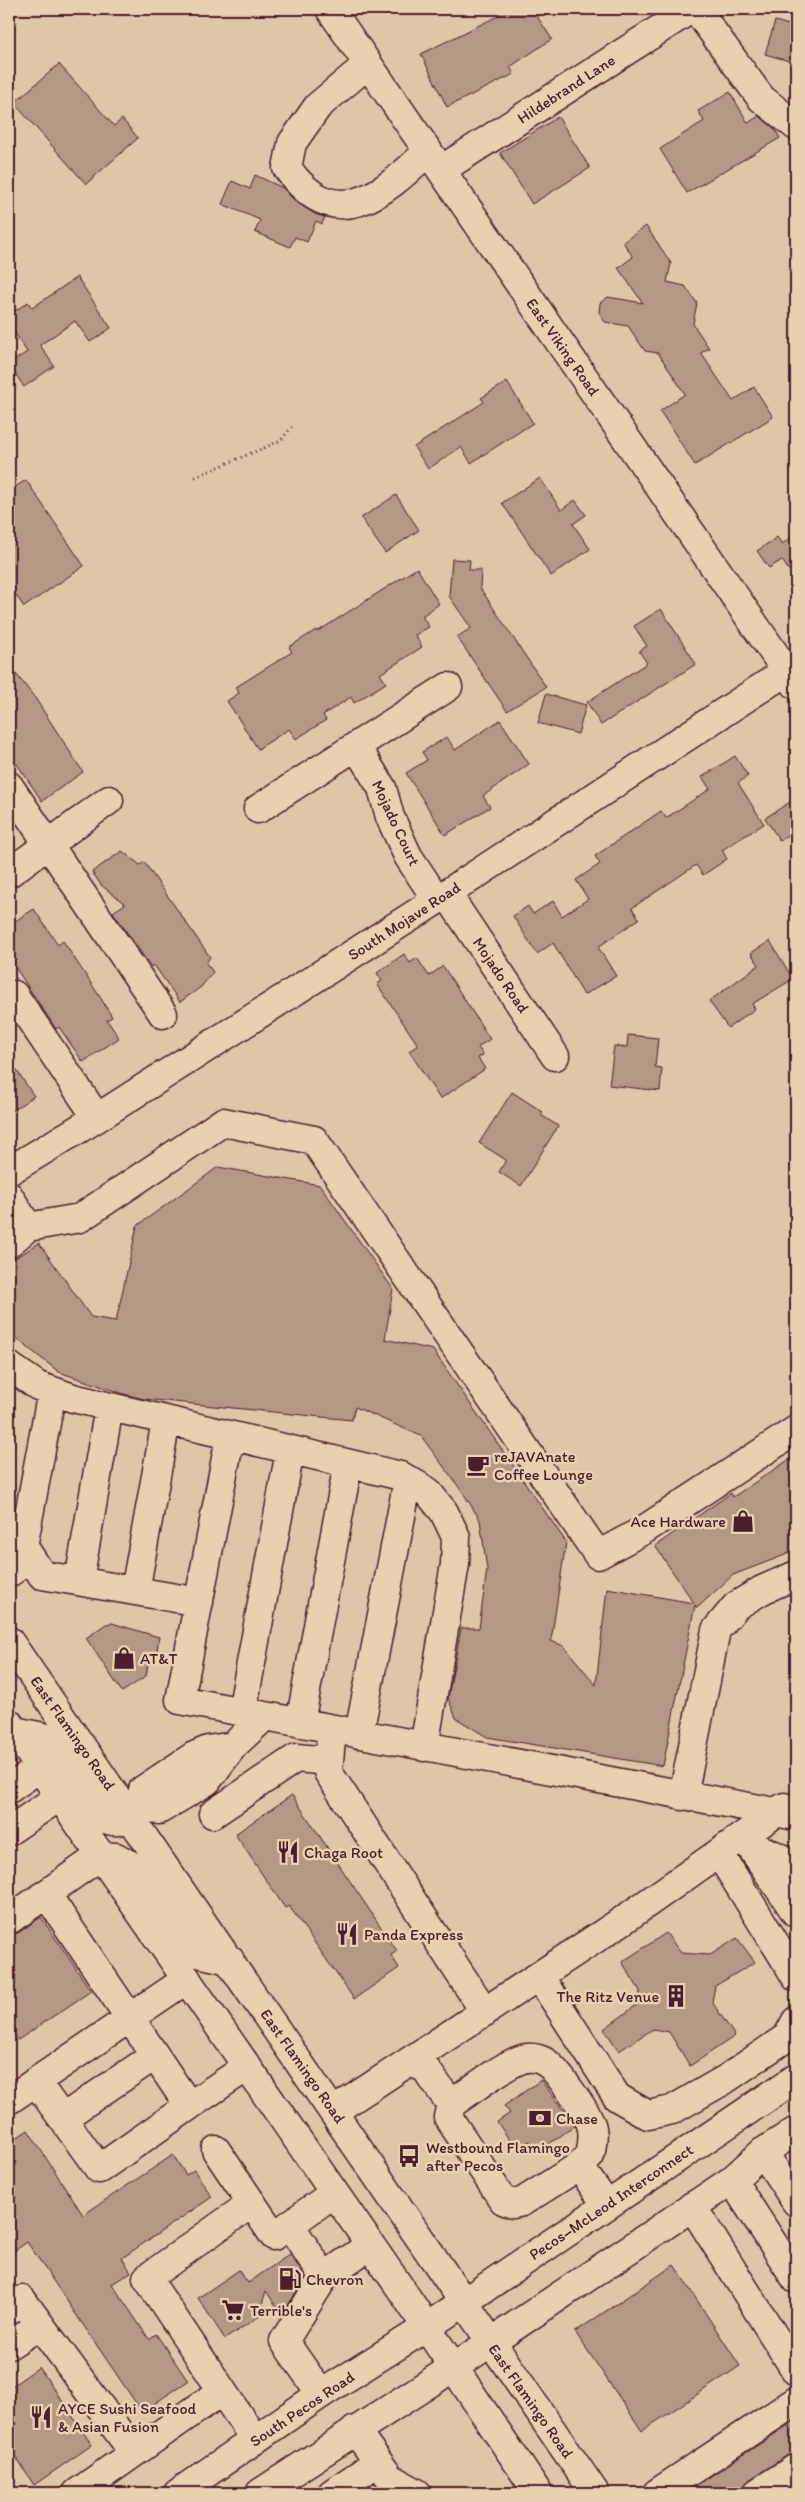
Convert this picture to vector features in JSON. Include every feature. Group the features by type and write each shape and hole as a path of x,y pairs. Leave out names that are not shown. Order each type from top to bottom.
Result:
{"main road":[{"name":"East Viking Road","path":"330,9 793,674"},
{"name":"Hildebrand Lane","path":"368,64 318,106 292,143 287,168 299,186 324,201 342,206 360,201 382,190 404,174 434,160 691,9"},
{"path":"696,9 761,98 796,126"},
{"name":"South Mojave Road","path":"9,1171 97,1118 793,674"},
{"path":"258,809 448,687"},
{"name":"Mojado Court","path":"356,746 382,788 390,817 408,856 442,897"},
{"path":"9,786 162,1014"},
{"path":"9,873 109,800"},
{"name":"Mojado Road","path":"442,897 555,1056"},
{"path":"11,994 97,1118"},
{"path":"9,1196 19,1235 80,1218 223,1122 314,1140 598,1556 642,1531 796,1430"},
{"path":"9,1366 38,1386 52,1391 166,1421 401,1476 427,1491 444,1512 456,1537 455,1564 424,1746"},
{"path":"20,1559 52,1391"},
{"path":"79,1581 109,1407"},
{"path":"135,1591 166,1421"},
{"path":"230,1436 180,1700 683,1796 790,1809"},
{"path":"11,1727 43,1737 103,1818 112,1822 121,1822 137,1811 159,1810 207,1781 233,1746 253,1714 290,1451"},
{"path":"300,1723 348,1464"},
{"path":"359,1734 408,1480"},
{"path":"9,1524 20,1559 42,1575 199,1602"},
{"path":"683,1796 716,1630 736,1606 762,1590 796,1575"},
{"name":"East Flamingo Road","path":"9,1641 137,1811 230,1960 595,2493"},
{"path":"11,1727 427,2327 454,2367 529,2490"},
{"path":"332,1729 328,1772 485,2012"},
{"path":"213,1814 296,1758 329,1761"},
{"path":"9,1789 39,1768"},
{"path":"9,1831 59,1797"},
{"path":"334,2111 790,1809"},
{"path":"734,1846 796,1864"},
{"path":"734,1846 796,1913"},
{"path":"734,1846 796,1977"},
{"path":"9,1920 100,1856 116,1857 136,1868 198,1953 230,1960"},
{"path":"47,1895 128,2019 189,2106"},
{"path":"539,1976 617,2097 648,2115 672,2110 726,2079 787,2037 796,2021"},
{"path":"10,2095 36,2082 186,1979"},
{"path":"63,2118 154,2056"},
{"path":"527,2058 543,2061 558,2074 590,2122 593,2136 590,2156 579,2166 522,2202 513,2204 504,2200 448,2117 451,2104 511,2064 527,2058"},
{"path":"409,2062 425,2068 451,2104"},
{"path":"36,2082 99,2169 247,2067"},
{"name":"Pecos–McLeod Interconnect","path":"427,2327 606,2204 796,2078"},
{"path":"260,2493 454,2367 732,2180 763,2152 796,2131"},
{"path":"216,2150 274,2236 334,2193"},
{"path":"763,2152 796,2201"},
{"path":"579,2166 606,2204"},
{"path":"732,2180 796,2279"},
{"path":"252,2204 146,2278 255,2440"},
{"path":"692,2206 796,2371"},
{"path":"290,2225 324,2277"},
{"path":"321,2394 284,2340 324,2277 370,2245"},
{"path":"9,2310 22,2300 134,2453"},
{"path":"9,2345 40,2324"},
{"name":"South Pecos Road","path":"178,2493 321,2394 427,2327"},
{"path":"78,2493 222,2391"},
{"path":"657,2493 796,2401"},
{"path":"355,2430 390,2478 417,2493"},
{"path":"332,2493 378,2462"},
{"path":"757,2493 796,2468"}],"path":[{"path":"195,477 280,441 292,427"}],"building":[{"path":"496,9 532,9 552,39 510,67 514,74 447,107 421,54 500,15"},
{"path":"775,21 796,27 796,63 765,54"},
{"path":"59,64 114,126 122,119 138,138 86,184 14,103"},
{"path":"730,92 748,123 759,116 775,129 780,138 687,193 660,149 704,121 698,111"},
{"path":"558,117 590,168 532,204 500,153"},
{"path":"255,175 283,188 296,202 315,214 325,217 322,224 316,221 307,242 295,237 290,247 255,232 260,220 222,204 232,181 250,189"},
{"path":"646,226 671,263 667,282 685,286 697,303 693,324 709,348 701,353 733,401 754,387 773,417 695,465 660,411 685,394 658,353 645,351 628,326 605,322 599,312 600,303 608,297 643,303 618,268 633,257 623,242"},
{"path":"77,277 111,328 90,342 75,321 40,345 54,366 24,387 9,364 27,352 9,324 9,315 28,302 32,308"},
{"path":"507,382 533,423 471,463 461,447 428,469 414,447 484,402 481,398"},
{"path":"540,478 561,510 575,500 586,515 573,524 590,549 551,576 502,503"},
{"path":"26,480 84,566 24,607 9,585 9,491"},
{"path":"396,495 419,530 385,553 361,518"},
{"path":"796,534 796,581 782,560 769,568 757,551 777,537 782,544"},
{"path":"452,559 470,560 469,570 481,570 480,588 546,687 507,711 457,637 471,628 449,596"},
{"path":"417,568 439,604 422,616 429,627 415,635 422,647 380,674 386,683 354,703 351,697 323,715 326,720 296,739 289,729 258,749 227,701 239,693 236,687 292,652 289,647 316,630 317,632"},
{"path":"661,609 696,664 601,725 587,702 647,663 639,651 647,646 634,626"},
{"path":"9,665 35,698 83,772 42,801 17,764 9,770"},
{"path":"546,694 586,705 578,734 538,723"},
{"path":"500,720 529,764 483,796 490,807 445,835 406,773 427,760 422,752 447,737 455,750"},
{"path":"735,756 748,776 738,783 764,824 722,850 727,859 703,875 696,865 632,908 639,919 598,947 616,976 584,995 553,943 537,954 513,916 528,906 533,914 553,901 562,916 588,899 576,880 600,864 595,856 661,811 666,818 710,789 702,777"},
{"path":"790,802 796,811 796,830 780,841 765,818"},
{"path":"122,851 140,865 144,862 210,957 206,963 213,972 201,987 180,1002 154,965 151,967 113,912 125,904 101,885 92,872"},
{"path":"34,909 58,945 63,941 100,997 112,1017 107,1020 119,1038 83,1062 59,1027 56,1029 9,958 9,925"},
{"path":"770,941 793,979 752,1004 755,1009 728,1028 709,1001 759,965 751,953"},
{"path":"404,954 410,963 417,958 429,976 443,966 490,1039 478,1047 483,1055 478,1058 485,1069 440,1099 409,1051 418,1045 377,984 382,981 377,973"},
{"path":"628,1035 658,1038 655,1067 662,1068 660,1091 609,1085 614,1046 627,1047"},
{"path":"9,1059 34,1096 9,1113"},
{"path":"512,1092 543,1112 541,1115 558,1126 521,1186 499,1172 506,1160 479,1143"},
{"name":"reJAVAnate Coffee Lounge","path":"218,1167 320,1185 393,1289 385,1339 433,1350 566,1542 551,1641 564,1646 596,1685 607,1588 694,1603 655,1546 731,1493 733,1497 796,1455 796,1549 733,1575 697,1608 695,1605 663,1766 487,1737 456,1718 448,1698 461,1628 479,1628 487,1569 480,1520 464,1494 421,1436 355,1407 352,1420 144,1399 124,1394 59,1372 9,1333 9,1262 39,1243 91,1317 116,1321 137,1226"},
{"name":"AT&T","path":"112,1623 159,1637 156,1658 149,1657 146,1676 122,1692 86,1638 106,1624"},
{"path":"292,1795 397,1951 391,1955 399,1968 354,1999 289,1906 285,1908 235,1834"},
{"path":"41,1917 91,1991 18,2040 9,2026 9,1935 18,1933"},
{"name":"The Ritz Venue","path":"666,1933 681,1953 710,1955 737,1938 755,1962 715,1986 712,2002 735,2036 690,2066 669,2032 653,2029 619,2051 604,2029 638,2004 640,1991 622,1962"},
{"name":"Chase","path":"541,2080 575,2126 537,2152 529,2141 516,2149 497,2122 510,2113 504,2106"},
{"path":"28,2130 83,2215 173,2155 186,2175 194,2170 212,2197 122,2258 131,2272 112,2284 149,2339 156,2334 188,2381 142,2412 27,2242 9,2255 9,2143"},
{"path":"290,2254 305,2277 289,2304 279,2310 266,2291 258,2317 225,2339 198,2298 239,2270 248,2283"},
{"path":"674,2265 740,2366 642,2431 575,2332"},
{"name":"AYCE Sushi Seafood & Asian Fusion","path":"39,2367 92,2445 34,2485 9,2447 9,2388"},
{"path":"796,2420 796,2453 788,2455 749,2480 743,2488 734,2493 685,2493"}],"place":[{"name":"reJAVAnate Coffee Lounge","path":"478,1465"},
{"name":"Ace Hardware","path":"743,1521"},
{"name":"AT&T","path":"124,1658"},
{"name":"Chaga Root","path":"288,1852"},
{"name":"Panda Express","path":"347,1934"},
{"name":"The Ritz Venue","path":"676,1996"},
{"name":"Chase","path":"540,2118"},
{"name":"Westbound Flamingo after Pecos","path":"409,2156"},
{"name":"Chevron","path":"290,2279"},
{"name":"Terrible's","path":"233,2310"},
{"name":"AYCE Sushi Seafood & Asian Fusion","path":"41,2417"}]}
